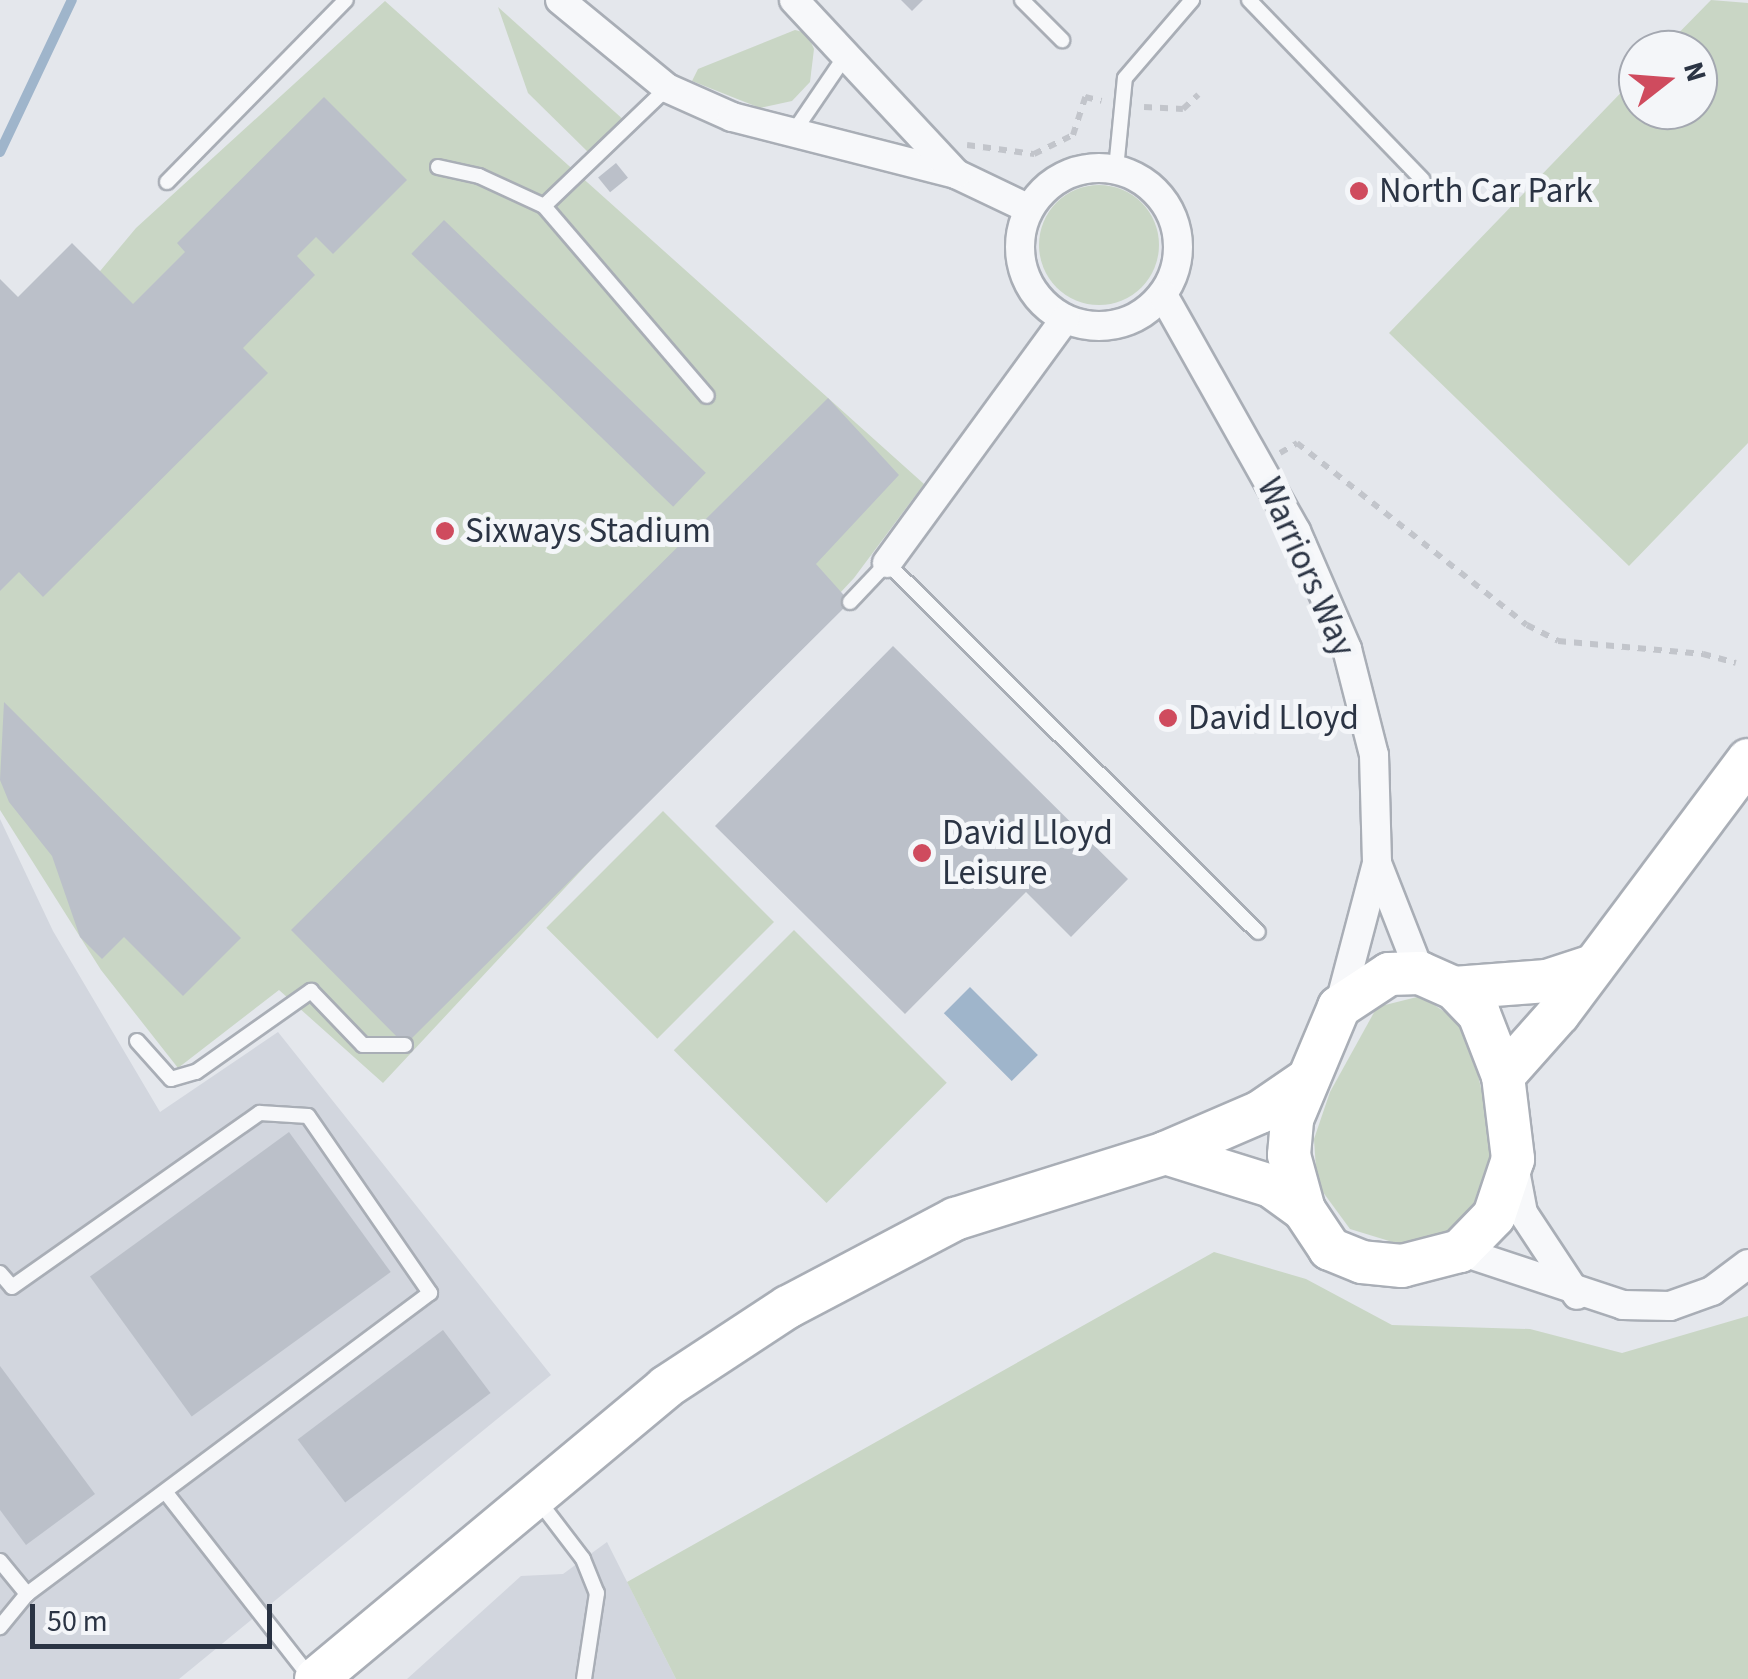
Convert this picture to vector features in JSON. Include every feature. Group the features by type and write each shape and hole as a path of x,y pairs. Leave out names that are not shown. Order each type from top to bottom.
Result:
{"main road":[{"path":"1503,1076 1748,760"},
{"path":"1437,981 1479,1014 1503,1076 1513,1159 1494,1216 1460,1251 1402,1266 1362,1262 1330,1249 1304,1210 1289,1156 1304,1082 1340,1008 1361,987 1389,974 1437,981 1547,981 1590,967"},
{"path":"314,1679 666,1387 788,1307 956,1220 1166,1153 1260,1112 1304,1082"},
{"path":"1166,1153 1271,1186 1304,1210"}],"street":[{"path":"560,0 667,88 732,117 956,174 1029,209"},
{"path":"794,0 956,174"},
{"path":"1116,169 1160,196 1174,219 1177,258 1162,295 1128,321 1097,326 1066,318 1027,280 1020,244 1029,209 1066,175 1116,169"},
{"name":"Warriors Way","path":"1162,295 1193,357 1261,464 1347,649 1374,756 1377,864 1340,1008"},
{"path":"887,563 1066,318"},
{"name":"Warriors Way","path":"1377,864 1437,981"},
{"path":"1513,1159 1523,1212 1577,1294"},
{"path":"1460,1251 1577,1294 1623,1306 1670,1306 1712,1291 1748,1264"}],"lane":[{"path":"167,182 346,0"},
{"path":"1022,0 1062,40"},
{"path":"1116,169 1119,105 1138,60 1192,0"},
{"path":"1249,0 1422,180"},
{"path":"795,130 846,55"},
{"path":"544,206 667,88"},
{"path":"438,168 479,176 544,206 707,396"},
{"path":"850,602 887,563 1258,932"},
{"path":"138,1041 171,1079 196,1072 311,991 362,1044 406,1045"},
{"path":"0,1273 12,1287 260,1114 308,1116 430,1294 168,1494 27,1594 0,1627"},
{"path":"168,1494 314,1679"},
{"path":"535,1495 583,1559 596,1593 584,1679"},
{"path":"0,1561 27,1594"}],"path":[{"path":"953,134 966,144 1034,154 1072,134 1085,97 1119,105 1183,110 1198,95"},
{"path":"1261,464 1297,443 1526,625 1558,641 1703,654 1736,663"}],"shaded area":[{"path":"0,819 53,931 160,1112 278,1032 551,1375 179,1679 0,1679"},
{"path":"607,1542 676,1679 407,1679 521,1576 563,1574"}],"green space":[{"path":"1711,0 1748,3 1748,443 1629,566 1389,333 1618,96 1618,130 1718,130 1718,30 1682,30"},
{"name":"Sixways Stadium","path":"385,1 924,484 854,578 383,1083 279,990 178,1068 101,970 0,810 0,391 136,228"},
{"path":"498,7 626,122 590,154 528,93"},
{"path":"795,30 807,33 814,49 810,82 792,101 760,108 692,81 698,69"},
{"path":"1099,185 1122,190 1141,203 1154,222 1159,245 1154,268 1141,287 1122,300 1099,305 1076,300 1057,287 1044,268 1039,245 1044,222 1057,203 1076,190"},
{"path":"663,811 774,922 657,1039 546,928"},
{"path":"794,930 947,1083 827,1203 674,1050"},
{"path":"1421,996 1458,1021 1471,1045 1490,1127 1493,1177 1469,1216 1435,1240 1399,1244 1350,1229 1317,1184 1314,1139 1330,1092 1377,1007"},
{"path":"1214,1252 1306,1279 1392,1325 1530,1329 1622,1353 1748,1316 1748,1679 676,1679 627,1582"}],"water":[{"path":"970,987 1038,1055 1012,1081 944,1013"}],"building":[{"path":"901,0 923,0 912,11"},
{"path":"324,97 407,180 333,254 316,237 297,256 315,275 243,348 268,373 43,597 19,572 0,591 0,279 18,297 72,243 133,304 185,252 177,243"},
{"path":"616,163 628,178 610,192 598,177"},
{"path":"444,220 706,473 673,507 411,254"},
{"path":"828,398 899,475 816,564 850,602 405,1045 291,930"},
{"name":"David Lloyd Leisure","path":"893,646 1128,879 1071,937 1026,892 905,1014 715,826"},
{"path":"4,702 241,938 183,996 124,937 102,959 80,937 52,856 9,802 0,780"},
{"path":"289,1132 391,1272 192,1417 90,1277"},
{"path":"443,1330 491,1393 345,1503 298,1440"},
{"path":"0,1366 95,1494 26,1545 0,1510"}],"waterway":[{"path":"0,152 72,0"}],"place":[{"name":"North Car Park","path":"1359,191"},
{"name":"Sixways Stadium","path":"445,531"},
{"name":"David Lloyd","path":"1168,718"},
{"name":"David Lloyd Leisure","path":"922,853"}]}
